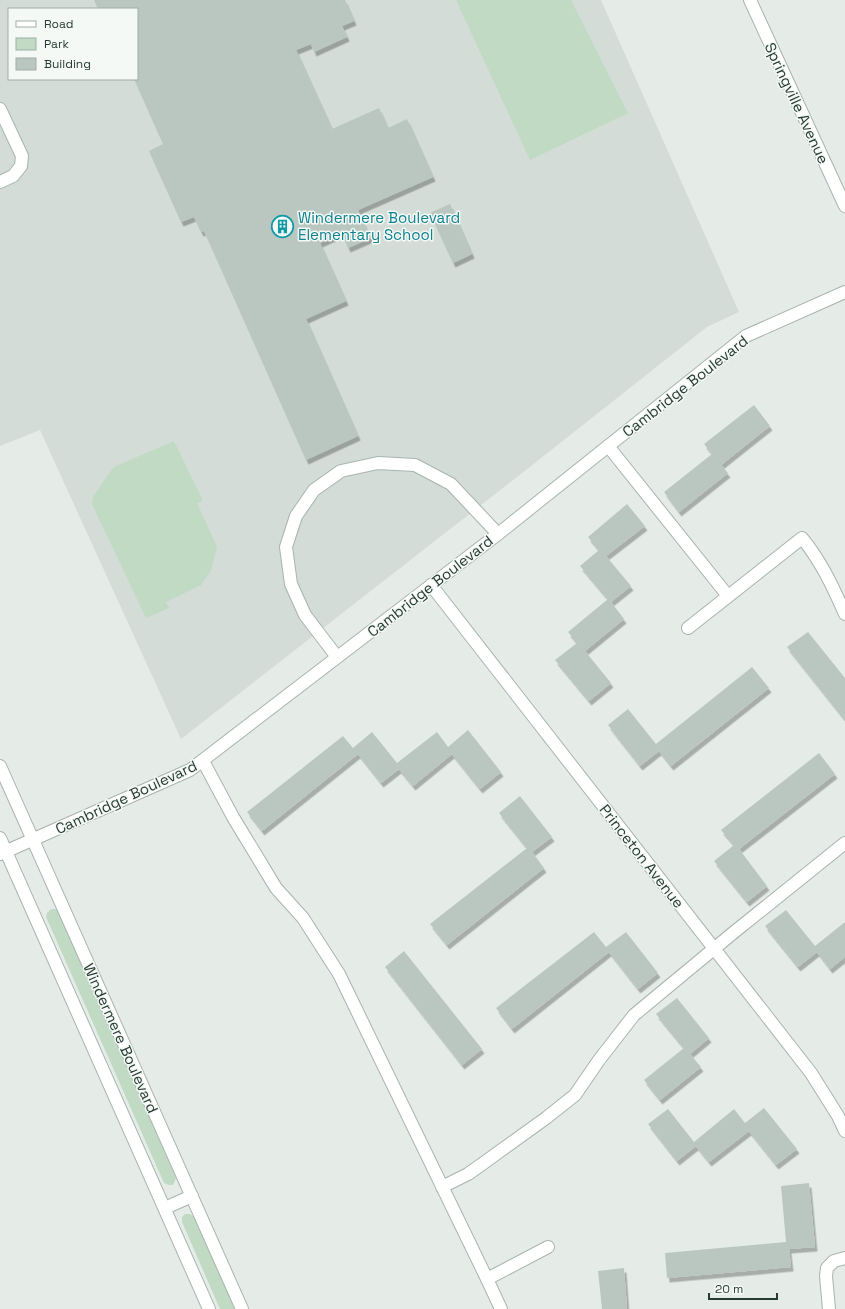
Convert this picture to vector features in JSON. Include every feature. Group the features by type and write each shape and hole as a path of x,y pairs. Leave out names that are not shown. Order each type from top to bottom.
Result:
{"street":[{"name":"Springville Avenue","path":"750,0 845,206"},
{"path":"0,109 22,156 21,166 14,176 0,182"},
{"name":"Cambridge Boulevard","path":"3,853 190,770 498,534 746,336 845,292"},
{"path":"608,446 728,596"},
{"path":"338,657 305,615 291,584 286,547 296,516 314,490 341,471 378,463 415,465 451,484 498,534"},
{"path":"688,628 802,538 813,551 845,614"},
{"name":"Princeton Avenue","path":"431,585 811,1073 838,1116 845,1131"},
{"path":"203,761 233,816 276,888 302,918 338,974 500,1309"},
{"name":"Windermere Boulevard","path":"0,766 242,1309"},
{"name":"Windermere Boulevard","path":"0,838 3,853 165,1208 209,1309"},
{"path":"442,1187 468,1174 546,1118 575,1095 599,1060 634,1015 845,843"},
{"path":"165,1208 192,1196"},
{"path":"487,1280 548,1247"},
{"path":"829,1309 826,1276 827,1268 834,1261 845,1258"}],"shaded area":[{"path":"0,0 601,0 739,312 707,327 181,739 40,430 0,446"}],"green space":[{"path":"456,0 571,0 628,113 530,160"},
{"path":"174,441 203,501 197,503 217,547 211,570 201,585 166,602 169,608 146,618 92,504 93,497 114,467"},
{"path":"51,909 59,911 176,1178 173,1185 164,1183 46,917 47,913"},
{"path":"185,1214 190,1214 194,1217 235,1309 220,1309 182,1222 182,1217"}],"building":[{"name":"Windermere Boulevard Elementary School","path":"94,0 345,0 354,21 342,26 347,37 314,52 311,44 296,50 332,129 379,108 388,128 407,119 433,177 358,210 371,238 348,248 342,233 320,243 346,301 306,319 358,436 306,460 204,231 201,232 194,217 181,222 149,151 163,144 134,80 138,80 138,8 98,8"},
{"path":"450,204 472,254 453,263 430,213"},
{"path":"754,405 770,426 721,465 728,473 679,512 664,492 712,454 704,444"},
{"path":"627,504 645,526 606,556 631,586 611,602 624,619 585,651 611,683 589,701 555,660 577,643 568,632 608,599 580,566 599,550 588,537"},
{"path":"808,632 845,678 845,720 787,647"},
{"path":"752,667 769,688 671,766 659,751 640,766 608,725 628,709 656,744"},
{"path":"468,730 501,772 480,789 452,754 413,786 399,769 381,783 358,754 262,831 247,812 343,736 353,748 372,732 397,763 437,732 448,747"},
{"path":"819,753 835,774 739,849 767,886 747,902 714,861 734,845 721,830"},
{"path":"520,796 552,837 532,852 544,868 447,945 430,924 527,848 499,813"},
{"path":"786,910 815,946 845,922 845,957 830,969 817,952 798,967 765,926"},
{"path":"594,932 606,947 626,932 658,973 638,989 609,952 512,1029 496,1008"},
{"path":"404,951 482,1049 462,1065 385,967"},
{"path":"677,998 709,1038 690,1054 701,1067 660,1100 644,1080 684,1048 656,1014"},
{"path":"764,1108 797,1149 776,1165 749,1131 709,1162 696,1146 677,1161 648,1124 668,1109 694,1142 734,1109 745,1123"},
{"path":"809,1183 815,1247 789,1249 791,1267 667,1278 665,1253 786,1242 781,1186"},
{"path":"624,1268 627,1309 602,1309 598,1271"}],"place":[{"name":"Windermere Boulevard Elementary School","path":"282,226"}]}
